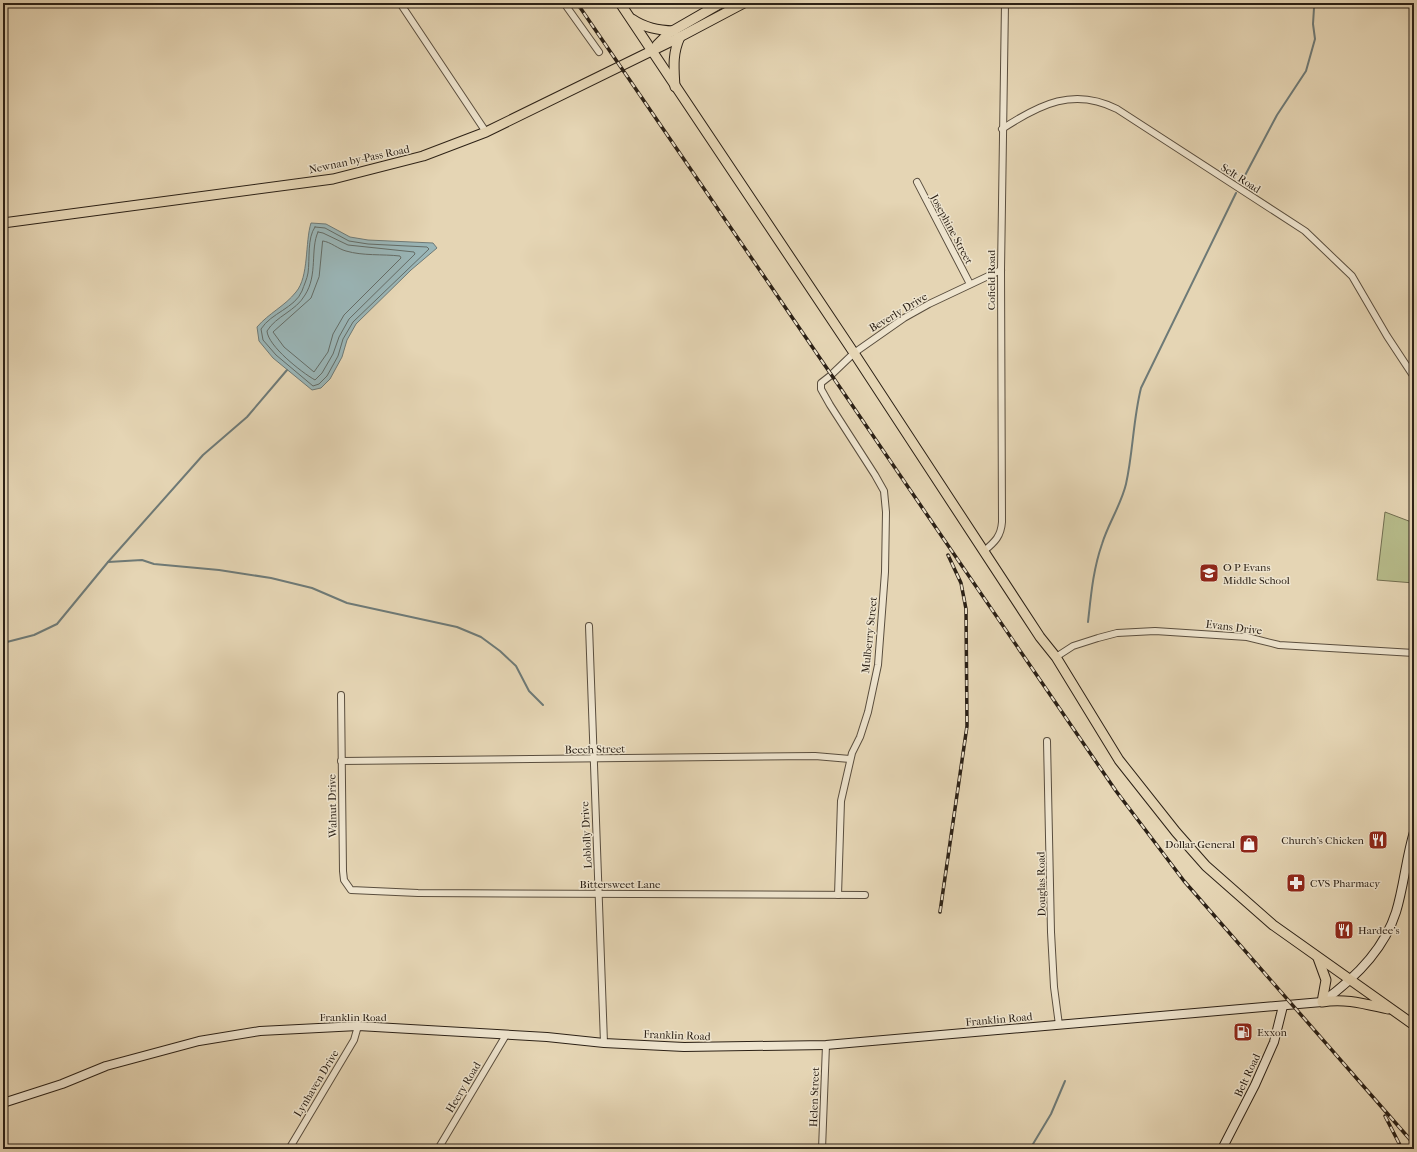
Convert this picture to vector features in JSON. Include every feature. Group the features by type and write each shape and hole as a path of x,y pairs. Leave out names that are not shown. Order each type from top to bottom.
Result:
{"main road":[{"path":"620,3 651,52 854,353 1040,637 1056,657 1119,760 1176,832 1206,866 1273,925 1414,1024"},
{"path":"676,88 673,65 677,34 722,3"},
{"path":"628,15 640,25 677,34 744,3"},
{"name":"Newnan by-Pass Road","path":"3,223 333,179 423,156 486,132 651,52 677,34"},
{"path":"1322,1002 1350,979 1370,957 1384,938 1394,919 1414,832"},
{"path":"1318,958 1326,980 1322,1002"},
{"path":"1322,1002 1351,1000 1392,1010"},
{"name":"Franklin Road","path":"3,1103 62,1084 106,1066 199,1041 260,1031 358,1026 684,1047 826,1045 1322,1002"},
{"name":"Belt Road","path":"1222,1149 1255,1085 1274,1042 1283,1006"}],"street":[{"path":"400,3 486,132"},
{"path":"564,3 599,52"},
{"name":"Cofield Road","path":"984,551 997,540 1001,534 1002,522 1001,270 1005,3"},
{"name":"Selt Road","path":"1002,130 1038,108 1060,100 1083,98 1102,101 1117,109 1305,232 1352,276 1387,336 1414,377"},
{"name":"Josephine Street","path":"917,182 970,284"},
{"name":"Beverly Drive","path":"821,389 821,383 854,353 904,318 970,284 1001,270"},
{"name":"Mulberry Street","path":"821,389 884,491 886,512 885,572 878,665 868,712 860,737 850,759 845,780 839,816 838,895"},
{"name":"Loblolly Drive","path":"588,626 604,1043"},
{"name":"Evans Drive","path":"1056,657 1073,646 1117,633 1155,631 1247,637 1279,644 1414,653"},
{"name":"Walnut Drive","path":"341,695 344,880 351,890 374,892"},
{"name":"Douglas Road","path":"1047,741 1051,932 1054,987 1059,1025"},
{"name":"Beech Street","path":"341,761 815,756 850,759"},
{"name":"Bittersweet Lane","path":"374,892 865,895"},
{"name":"Lynhaven Drive","path":"289,1149 354,1040 358,1026"},
{"name":"Heery Road","path":"438,1149 506,1035"},
{"name":"Helen Street","path":"822,1149 826,1045"}],"green space":[{"path":"1385,512 1414,523 1414,583 1377,580"}],"water":[{"path":"311,223 326,224 350,237 368,240 433,243 437,248 411,270 356,324 347,340 342,357 330,379 321,388 312,390 273,358 259,341 257,327 292,297 300,286 305,269"}],"waterway":[{"path":"1241,183 1277,115 1306,71 1315,39 1313,24 1314,8 1317,3"},
{"path":"1088,622 1096,563 1126,484 1136,412 1141,388 1236,193"},
{"path":"3,643 34,635 57,624 108,562 203,455 247,417 287,370"},
{"path":"108,562 142,560 154,564 219,570 271,578 312,588 347,603 457,627 481,637 500,651 516,666 529,691 543,705"},
{"path":"1030,1149 1051,1114 1065,1081"}],"railway":[{"path":"577,3 1116,791 1184,881 1414,1144"},
{"path":"940,912 967,726 966,609 961,583 948,555"},
{"path":"1385,1116 1402,1149"}],"place":[{"name":"O P Evans Middle School","path":"1209,573"},
{"name":"Church's Chicken","path":"1378,840"},
{"name":"Dollar General","path":"1249,844"},
{"name":"CVS Pharmacy","path":"1296,883"},
{"name":"Hardee's","path":"1344,930"},
{"name":"Exxon","path":"1243,1032"}]}
